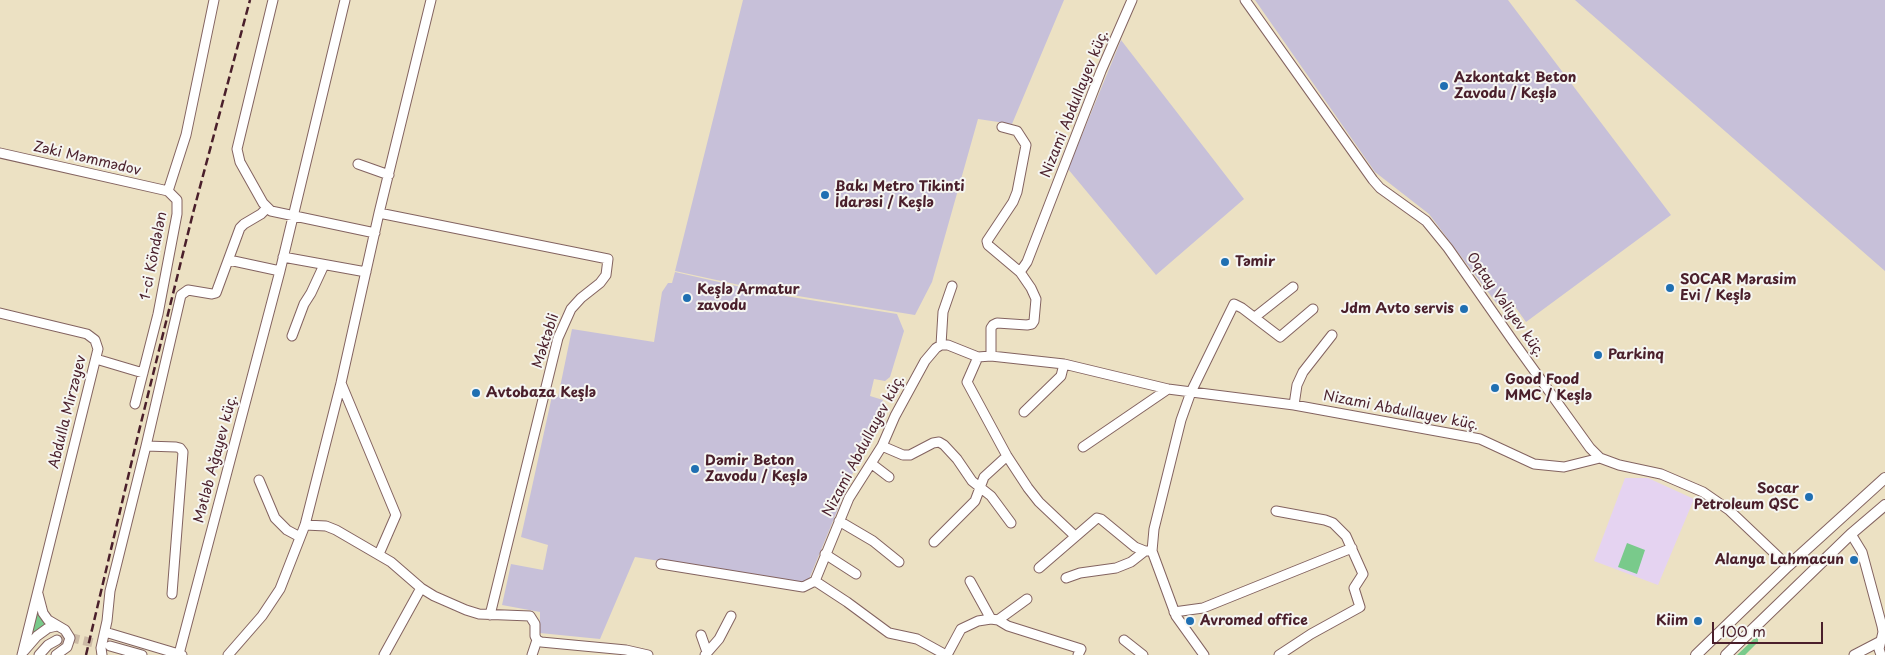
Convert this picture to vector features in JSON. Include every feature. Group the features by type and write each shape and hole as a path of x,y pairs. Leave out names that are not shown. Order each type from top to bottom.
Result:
{"main road":[{"path":"1696,655 1788,566 1885,478"},
{"path":"1726,655 1851,534 1885,505"}],"street":[{"path":"168,191 186,135 214,0"},
{"path":"273,0 237,149 244,173 267,208 277,213 374,233"},
{"name":"Mətləb Ağayev küç.","path":"180,655 284,257 344,0"},
{"path":"228,655 262,616 280,589 306,526 342,383 374,233 431,0"},
{"name":"Nizami Abdullayev küç.","path":"1020,272 1027,262 1101,71 1132,0"},
{"name":"Oqtay Vəliyev küç.","path":"1245,0 1373,180 1380,188 1426,221 1448,248 1590,448 1600,458 1619,466 1661,474 1703,492 1729,510 1788,566"},
{"path":"991,356 991,328 993,325 997,323 1027,325 1034,321 1036,299 1020,272 988,244 987,240 1013,202 1017,192 1026,145 1017,131 1002,127"},
{"name":"Zəki Məmmədov","path":"0,153 168,191"},
{"path":"358,164 389,175"},
{"name":"1-ci Köndələn","path":"136,404 158,314 177,214 177,200 168,191"},
{"path":"102,655 101,648 110,591 182,296 188,290 216,293 240,228 267,208"},
{"name":"Məktəbli","path":"379,213 608,259 606,275 600,283 581,298 571,309 558,338 490,615"},
{"path":"284,257 366,272"},
{"path":"229,260 280,271"},
{"path":"292,336 304,304 312,293 324,264"},
{"path":"941,345 944,312 952,286"},
{"path":"1255,317 1293,287"},
{"path":"1066,578 1080,573 1116,568 1131,562 1148,551 1181,420 1191,392 1234,304 1255,317 1280,337 1313,310"},
{"name":"Abdulla Mirzəyev","path":"0,313 87,334 98,345 23,654"},
{"path":"1294,406 1297,385 1302,372 1332,335"},
{"name":"Nizami Abdullayev küç.","path":"815,582 825,554 855,486 872,464 895,416 925,361 941,345 948,345 978,357 991,356 1064,364 1168,389 1294,406 1464,436 1480,440 1534,464 1564,466 1600,458"},
{"path":"978,357 967,382 1006,456 1039,502 1075,536"},
{"path":"96,359 143,373"},
{"path":"1024,412 1060,376 1064,364"},
{"path":"342,383 396,515 379,554"},
{"path":"1083,447 1168,389"},
{"path":"882,446 910,455 933,443 939,442 944,445 957,459 972,481 991,496 1010,523"},
{"name":"Mətləb Ağayev küç.","path":"146,446 176,447 180,448 183,452 172,594"},
{"path":"934,542 975,501 984,477 1006,456"},
{"path":"872,464 889,477"},
{"path":"259,480 275,518 287,530 300,537"},
{"path":"1276,512 1333,523 1346,536 1363,574 1354,588 1360,607 1311,634 1279,655"},
{"path":"1039,568 1095,519 1099,518 1135,547 1148,551 1178,620 1204,655"},
{"path":"839,521 873,541 899,562"},
{"path":"306,526 326,526 336,530 379,554 421,588 466,610 490,615 530,616 535,624 537,640 532,655"},
{"path":"1851,534 1862,552 1882,626 1883,632 1879,642 1880,655"},
{"path":"1174,612 1203,608 1352,548"},
{"path":"825,554 856,574"},
{"path":"661,564 803,587 815,582 847,602 889,633 917,638 947,655 961,629 978,621 994,620 1081,649 1078,655"},
{"path":"970,581 994,620"},
{"path":"38,588 43,613 48,620 65,630 70,640 67,647 56,655"},
{"path":"384,655 421,588"},
{"path":"994,620 1027,599"},
{"path":"706,654 719,639 731,616"},
{"path":"23,654 37,636 48,628 57,626"},
{"path":"105,632 180,655"},
{"path":"701,635 706,654"},
{"path":"39,655 48,645 57,640"},
{"path":"537,640 541,642 626,650 648,655"},
{"path":"1124,640 1143,655"},
{"path":"1854,655 1879,642"},
{"path":"110,646 142,655"}],"shaded area":[{"name":"Bakı Metro Tikinti İdarəsi / Keşlə","path":"743,0 1064,0 1012,124 978,119 932,282 915,315 767,291 675,271"},
{"name":"Azkontakt Beton Zavodu / Keşlə","path":"1255,0 1508,0 1671,215 1526,322 1511,301 1497,304 1429,214 1375,172"},
{"path":"1575,0 1885,0 1885,271"},
{"path":"1121,40 1244,199 1156,275 1068,169"},
{"name":"Dəmir Beton Zavodu / Keşlə","path":"675,272 767,293 897,314 904,331 890,377 885,381 874,379 870,396 883,400 807,584 635,557 600,639 540,633 540,612 502,605 511,564 543,570 548,545 521,537 552,396 558,397 572,329 654,342 662,292 668,283 672,283"},
{"path":"1625,478 1648,478 1694,499 1658,585 1594,561"}],"green space":[{"path":"1627,543 1645,550 1637,574 1618,567"},
{"path":"37,608 40,615 49,625 29,640"},
{"path":"1758,635 1758,642 1745,655 1737,655"}],"tunnel":[{"path":"57,640 72,638 107,646"}],"railway":[{"path":"86,655 193,213 250,0"}],"place":[{"name":"Azkontakt Beton Zavodu / Keşlə","path":"1444,86"},
{"name":"Bakı Metro Tikinti İdarəsi / Keşlə","path":"825,195"},
{"name":"Təmir","path":"1225,262"},
{"name":"SOCAR Mərasim Evi / Keşlə","path":"1670,288"},
{"name":"Keşlə Armatur zavodu","path":"687,298"},
{"name":"Jdm Avto servis","path":"1464,309"},
{"name":"Parkinq","path":"1598,355"},
{"name":"Good Food MMC / Keşlə","path":"1495,388"},
{"name":"Avtobaza Keşlə","path":"476,393"},
{"name":"Dəmir Beton Zavodu / Keşlə","path":"695,469"},
{"name":"Socar Petroleum QSC","path":"1809,497"},
{"name":"Alanya Lahmacun","path":"1854,560"},
{"name":"Avromed office","path":"1190,621"},
{"name":"Kiim","path":"1698,621"}]}
